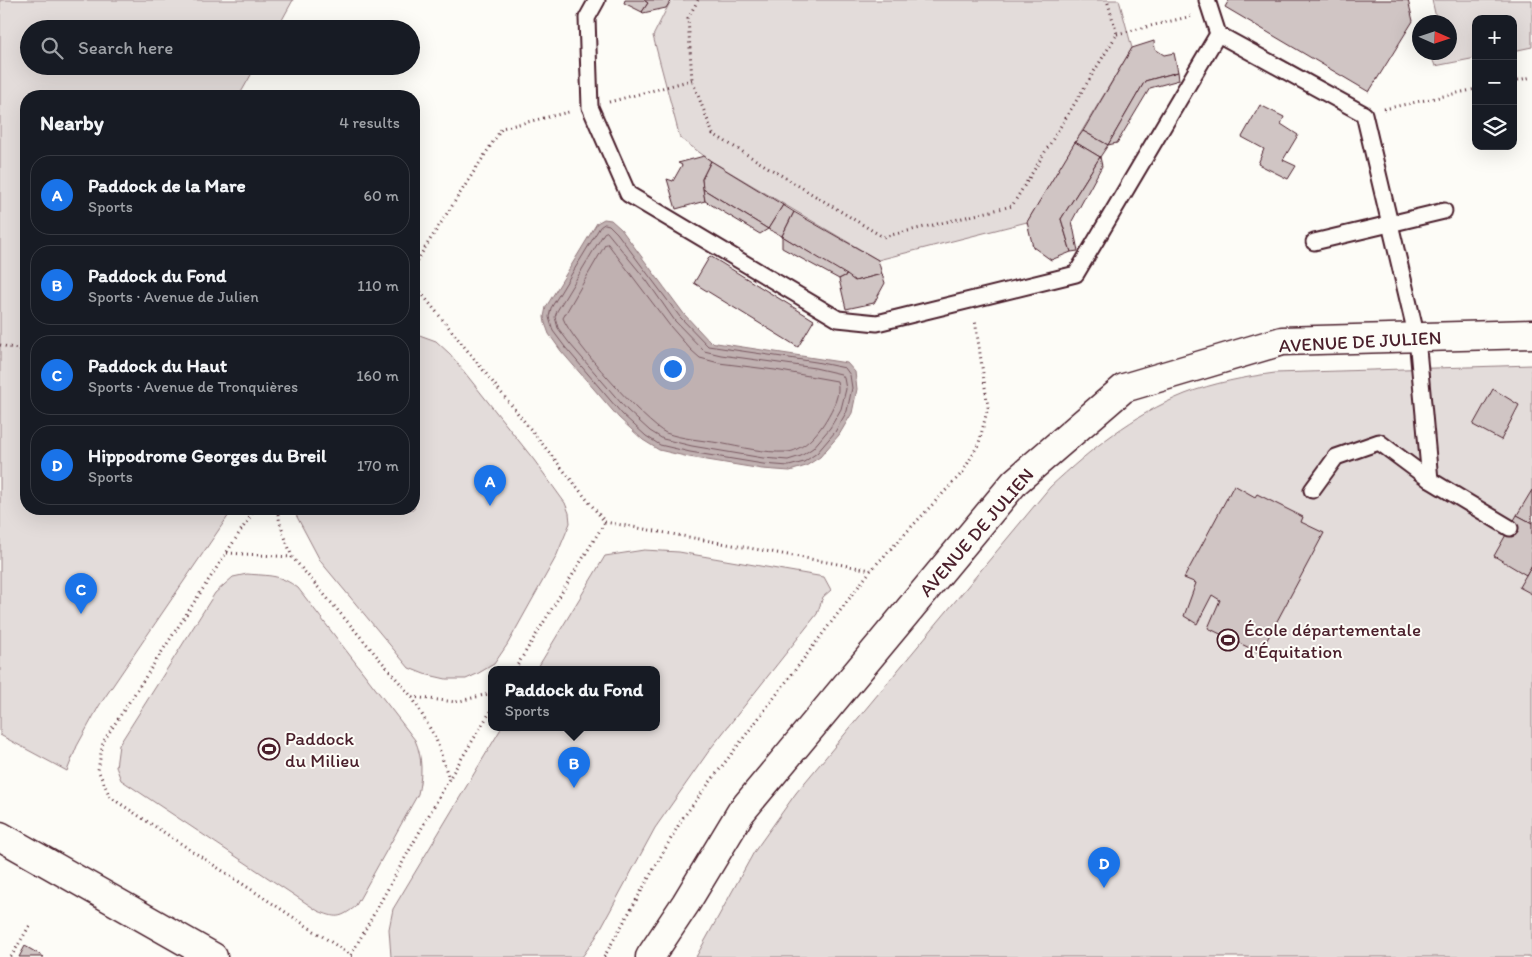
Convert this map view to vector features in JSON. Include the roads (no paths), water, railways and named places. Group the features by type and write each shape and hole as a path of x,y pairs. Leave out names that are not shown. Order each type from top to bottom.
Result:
{"street":[{"name":"AVENUE DE JULIEN","path":"650,957 686,903 741,812 1015,482 1124,388 1282,342 1532,334"},
{"path":"0,836 213,957"},
{"name":"AVENUE DE JULIEN","path":"666,957 686,903"}],"lane":[{"path":"597,0 587,18 590,107 628,194 838,320 877,323 1076,274 1218,34"},
{"path":"1209,6 1218,34 1364,114 1417,338 1430,480"},
{"path":"1314,242 1444,211"},
{"path":"1312,490 1336,457 1379,442 1430,480 1510,528"}],"water":[{"path":"604,219 611,220 621,229 684,314 710,342 847,363 855,372 857,389 852,413 839,435 820,457 806,466 790,471 762,469 689,457 659,450 643,440 619,418 561,351 549,334 544,317 546,307 597,223"}],"place":[{"name":"Paddock de la Mare","path":"490,506"},
{"name":"Paddock du Haut","path":"81,614"},
{"name":"École départementale d'Équitation","path":"1228,640"},
{"name":"Paddock du Milieu","path":"269,749"},
{"name":"Paddock du Fond","path":"574,788"},
{"name":"Hippodrome Georges du Breil","path":"1104,888"}]}
